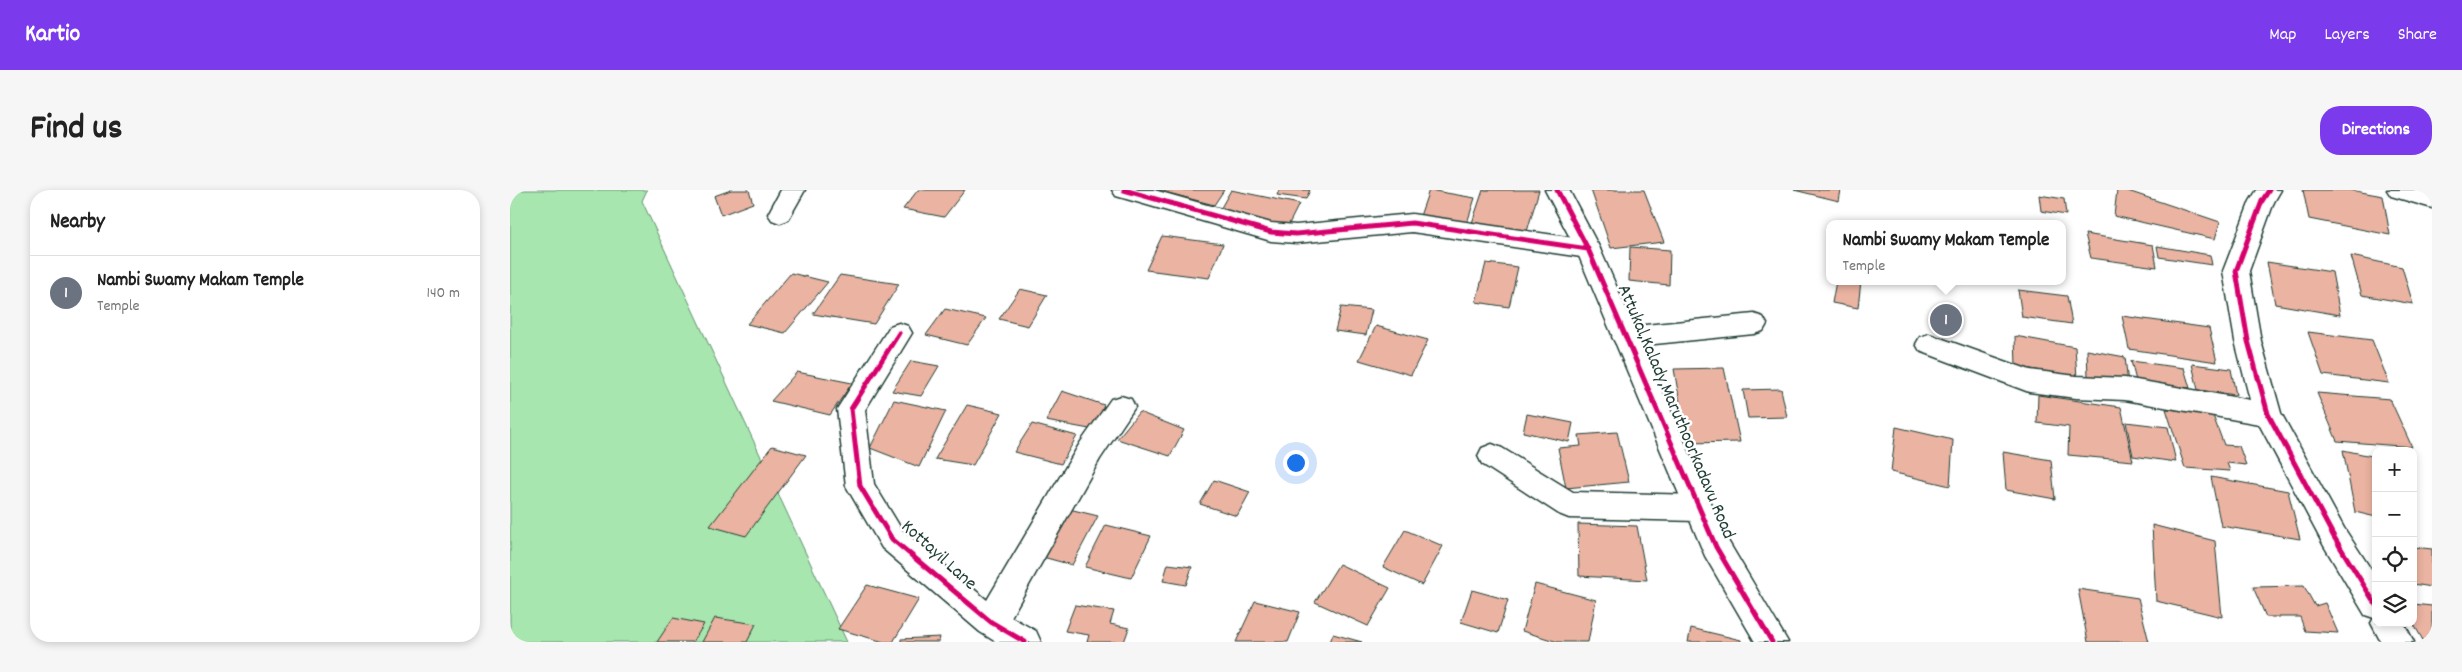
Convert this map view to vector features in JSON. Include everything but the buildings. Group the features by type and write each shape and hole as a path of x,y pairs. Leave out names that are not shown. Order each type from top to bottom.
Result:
{"street":[{"path":"780,214 793,190"},
{"path":"1124,190 1271,232 1296,234 1412,224 1588,249"},
{"name":"Attukal,Kalady,Maruthoorkadavu Road","path":"1557,190 1588,249 1716,548 1772,642"},
{"path":"2269,190 2262,201 2236,271 2248,342 2268,414 2334,537 2372,599"},
{"path":"2399,190 2432,199"},
{"path":"1625,337 1754,324"},
{"name":"Kottayil Lane","path":"899,334 850,409 860,486 892,539 991,622 1025,642"},
{"path":"1929,344 2029,381 2076,387 2125,389 2268,414"},
{"path":"991,622 1090,451 1122,407"},
{"path":"1492,456 1569,505 1698,508"},
{"path":"2389,627 2398,642"}],"green space":[{"path":"510,190 647,190 642,201 847,642 510,642"}],"cycle path":[{"path":"1124,190 1271,232 1296,234 1412,223 1588,249"},
{"path":"1557,190 1588,249 1716,547 1772,642"},
{"path":"2269,190 2262,201 2236,271 2248,341 2268,414 2334,537 2372,599"},
{"path":"899,333 851,409 860,486 892,539 991,622 1025,642"}],"place":[{"name":"Nambi Swamy Makam Temple","path":"1946,320"}]}
